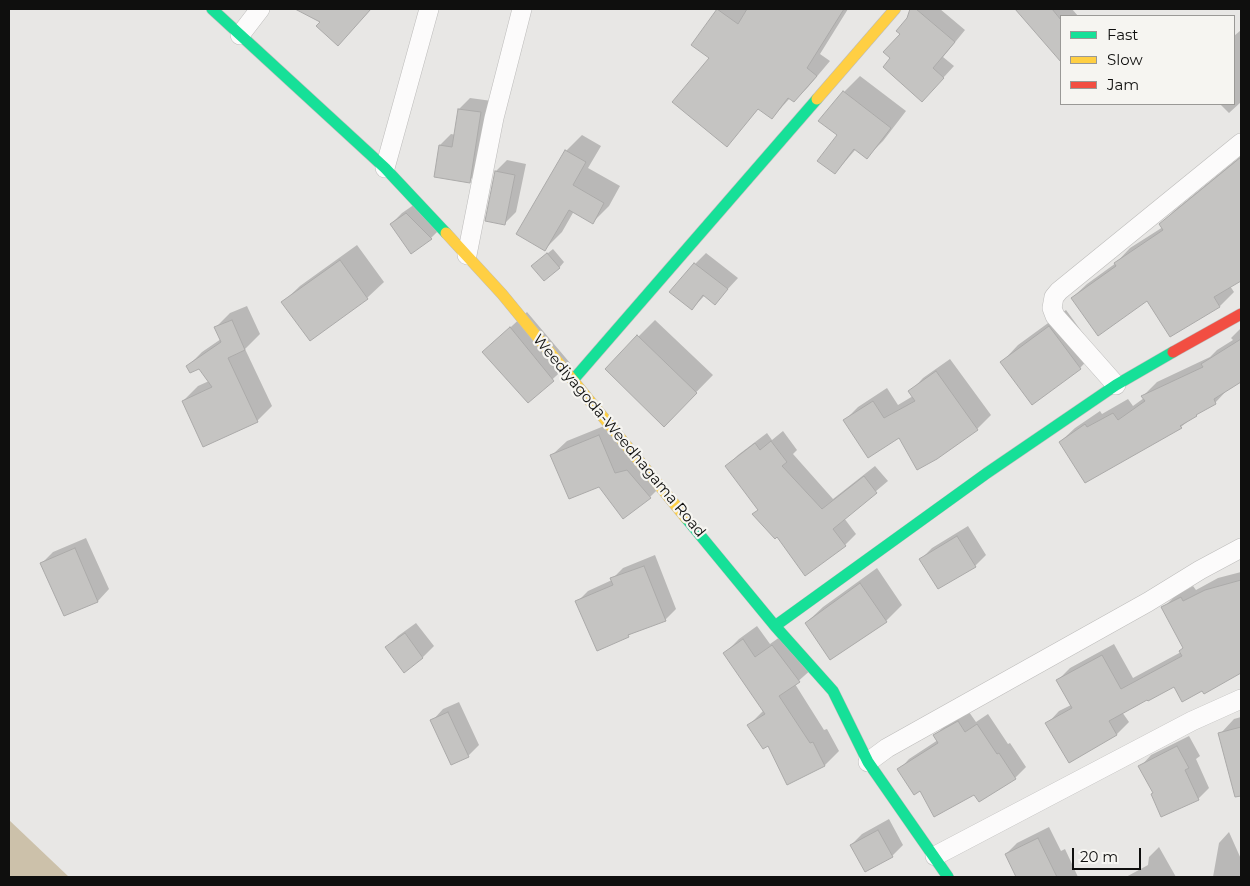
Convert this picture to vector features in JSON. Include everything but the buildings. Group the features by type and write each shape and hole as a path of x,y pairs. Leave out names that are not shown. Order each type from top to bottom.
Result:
{"street":[{"name":"Weediyagoda-Weedhagama Road","path":"212,9 385,168 468,255 618,433 775,626 833,691 868,762 948,877"},
{"path":"240,35 260,9"},
{"path":"385,168 429,9"},
{"path":"468,255 494,118 522,9"},
{"path":"573,380 895,9"},
{"path":"1116,385 1055,316 1052,308 1054,297 1241,143"},
{"path":"775,626 987,474 1116,385 1241,314"},
{"path":"868,762 888,748 1241,548"},
{"path":"934,856 1192,721 1241,699"}],"shaded area":[{"path":"9,820 69,877 9,877"}],"traffic: fast":[{"path":"212,9 385,168 446,233"},
{"path":"573,380 817,99"},
{"path":"775,626 987,473 1116,385 1173,352"},
{"path":"686,518 775,626 833,691 868,762 948,877"}],"traffic: slow":[{"path":"817,99 895,9"},
{"path":"446,233 502,294 686,518"}],"traffic: jam":[{"path":"1173,352 1241,314"}]}
